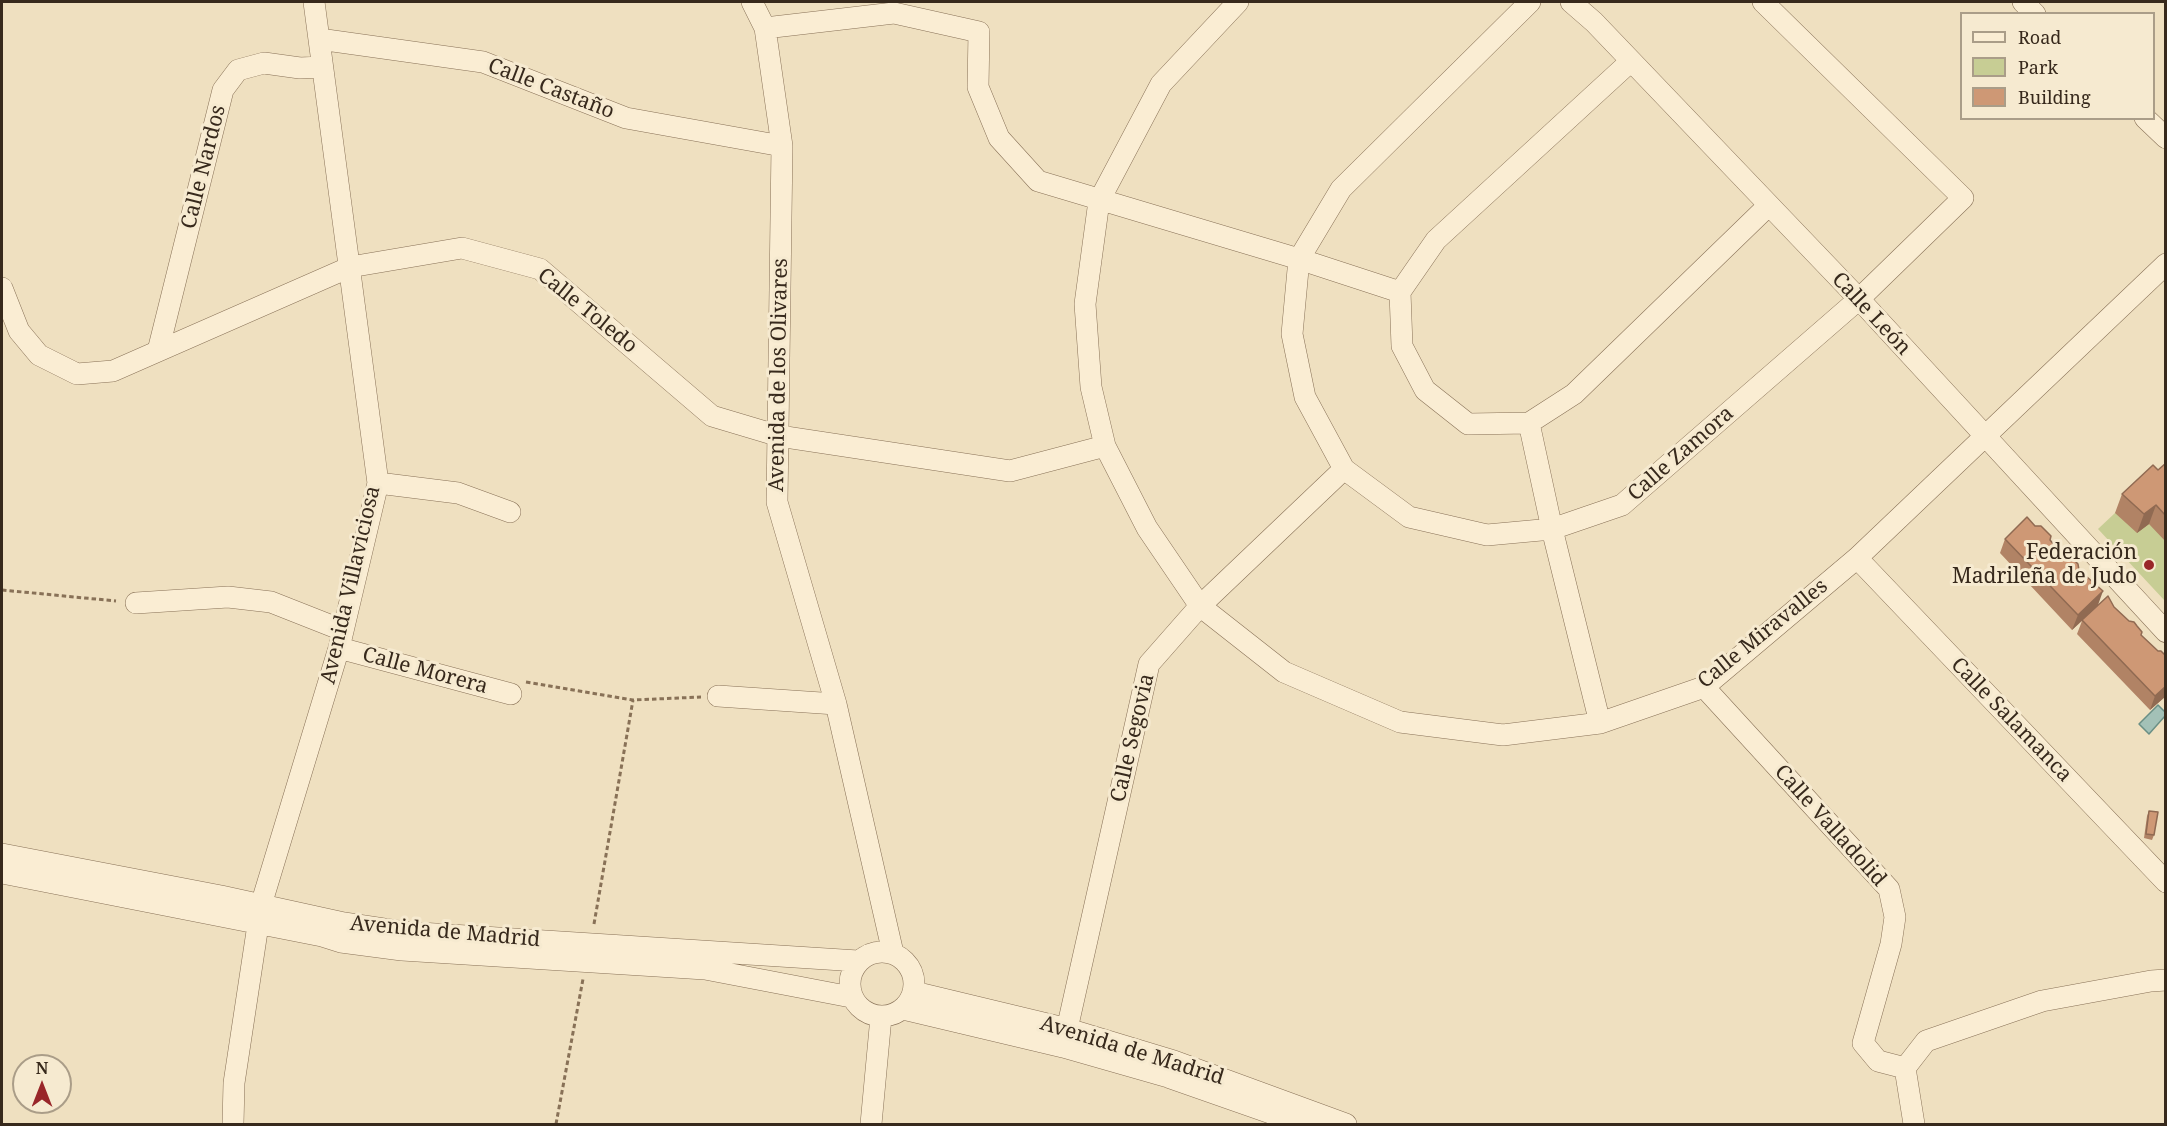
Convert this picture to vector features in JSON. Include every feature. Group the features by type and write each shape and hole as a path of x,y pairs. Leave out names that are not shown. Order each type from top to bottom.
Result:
{"street":[{"name":"Avenida Villaviciosa","path":"233,1125 234,1083 259,914 341,639 378,483 314,2"},
{"name":"Avenida de los Olivares","path":"752,2 765,28 782,146 777,502 836,705 893,953"},
{"name":"Calle Miravalles","path":"1238,2 1161,84 1099,201 1085,304 1091,387 1105,446 1147,528 1200,606 1284,672 1400,722 1503,735 1600,723 1704,687 1857,558 2166,264"},
{"name":"Calle Zamora","path":"1530,2 1341,189 1299,259 1292,334 1305,397 1344,470 1409,518 1487,535 1552,529 1622,506 1858,300 1963,198 1763,2"},
{"name":"Calle León","path":"1571,2 1769,205 2166,632"},
{"path":"765,28 894,13 979,32 978,87 999,138 1038,181 1299,259 1400,292"},
{"name":"Calle Castaño","path":"319,39 483,62 626,118 782,146"},
{"path":"1631,62 1436,240 1400,292 1402,346 1425,390 1468,424 1529,423 1574,394 1769,205"},
{"name":"Calle Nardos","path":"158,351 223,90 238,70 264,63 300,68 322,68"},
{"path":"2147,120 2166,138"},
{"name":"Calle Toledo","path":"2,288 19,331 39,355 77,374 113,370 350,267 462,248 540,269 712,416 779,436 1010,471 1105,446"},
{"path":"1529,423 1552,529 1600,723"},
{"name":"Calle Segovia","path":"1065,1038 1149,664 1200,606 1344,470"},
{"path":"378,483 458,494 510,512"},
{"name":"Calle Salamanca","path":"1857,558 2166,882"},
{"name":"Calle Morera","path":"136,603 228,597 271,602 341,639 505,693"},
{"name":"Calle Valladolid","path":"1704,687 1888,889 1894,917 1891,944 1863,1043 1878,1061 1905,1068"},
{"path":"718,696 836,705"},
{"name":"Avenida de Madrid","path":"2,854 259,914"},
{"name":"Avenida de Madrid","path":"2,873 259,914 705,969 851,997"},
{"path":"881,951 893,953 904,960 913,974 908,1000 894,1014 881,1017 862,1011 851,997 849,979 858,961 869,954 881,951"},
{"name":"Avenida de Madrid","path":"588,953 858,961"},
{"path":"1914,1125 1905,1068 1926,1041 2042,1001 2166,980"},
{"name":"Avenida de Madrid","path":"908,1000 1065,1038 1174,1061 1346,1125"},
{"path":"871,1125 881,1017"},
{"name":"Avenida de Madrid","path":"1065,1038 1302,1125"}],"path":[{"path":"2,590 136,603"},
{"path":"505,693 525,682 633,700 718,696"},
{"path":"556,1125 633,700"}],"green space":[{"name":"Federación Madrileña de Judo","path":"2165,466 2165,601 2098,529"}],"water":[{"path":"2158,705 2165,712 2165,716 2149,734 2139,724"}],"building":[{"path":"2166,463 2166,516 2156,505 2144,514 2122,494 2153,465 2158,470"},
{"path":"2027,517 2035,526 2041,526 2051,536 2050,540 2063,555 2069,555 2078,564 2079,570 2103,591 2078,615 2005,539"},
{"path":"2108,596 2114,607 2129,621 2134,622 2142,632 2141,635 2166,656 2166,686 2155,696 2082,620"},
{"path":"2149,811 2158,812 2154,835 2146,834"}],"place":[{"name":"Federación Madrileña de Judo","path":"2149,565"}]}
